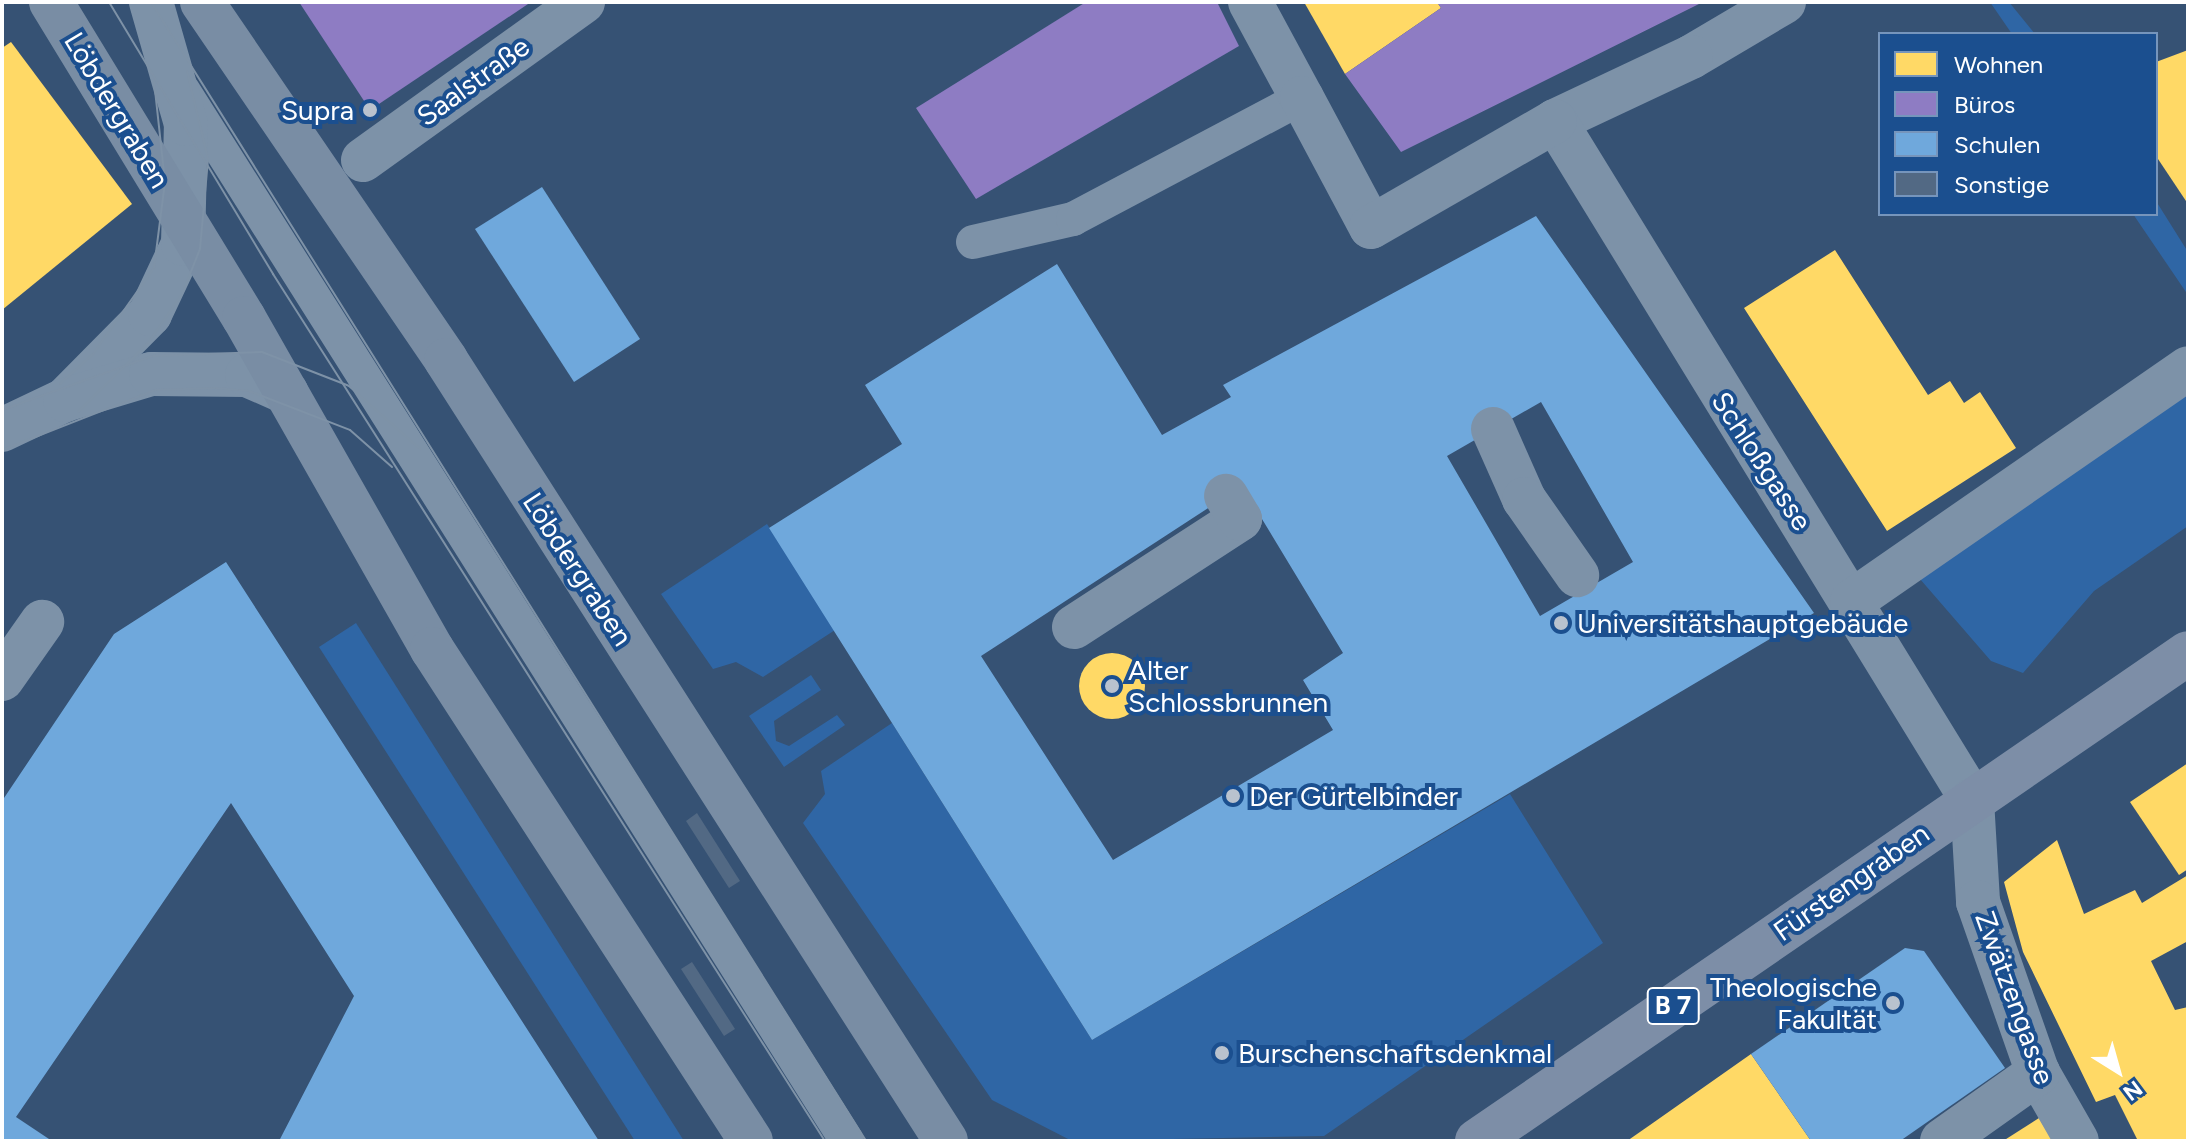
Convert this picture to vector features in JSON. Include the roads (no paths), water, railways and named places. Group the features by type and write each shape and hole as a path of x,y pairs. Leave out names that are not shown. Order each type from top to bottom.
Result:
{"main road":[{"name":"Löbdergraben","path":"51,2 286,392 432,649 751,1141"},
{"name":"Löbdergraben","path":"202,2 446,360 946,1141"},
{"name":"Fürstengraben","path":"1477,1141 2188,653"}],"street":[{"name":"Löbdergraben","path":"151,2 176,80 186,124 182,218"},
{"name":"Saalstraße","path":"363,160 583,2"},
{"path":"1250,2 1371,227 1555,121 1691,57 1784,2"},
{"name":"Schloßgasse","path":"1555,121 1663,307 1852,601 1972,800"},
{"path":"65,400 150,314 174,271 182,218"},
{"path":"1852,601 2188,368"},
{"path":"2,430 65,400 151,374 202,371 247,375 286,392"},
{"path":"1493,429 1524,499 1577,575"},
{"path":"1074,627 1240,519 1226,496"},
{"path":"2,679 42,622"},
{"name":"Zwätzengasse","path":"1972,800 1978,902 2038,1073 2077,1141"},
{"path":"1942,1141 2038,1073"}],"lane":[{"path":"127,2 847,1141"},
{"path":"973,242 1073,219 1302,98"}],"tram line":[{"path":"109,2 273,274 825,1141"},
{"path":"151,2 866,1141"},
{"path":"78,412 148,343 182,294 200,249 208,159 187,71"},
{"path":"60,384 93,354 154,268 165,182 154,81"},
{"path":"2,410 153,356 262,352 349,386 420,449"},
{"path":"2,450 155,390 216,388 249,391 350,430 392,467"}],"place":[{"name":"Supra","path":"370,110"},
{"name":"Universitätshauptgebäude","path":"1561,623"},
{"name":"Alter Schlossbrunnen","path":"1112,686"},
{"name":"Der Gürtelbinder","path":"1233,796"},
{"name":"Theologische Fakultät","path":"1893,1003"},
{"name":"Burschenschaftsdenkmal","path":"1222,1053"}]}
